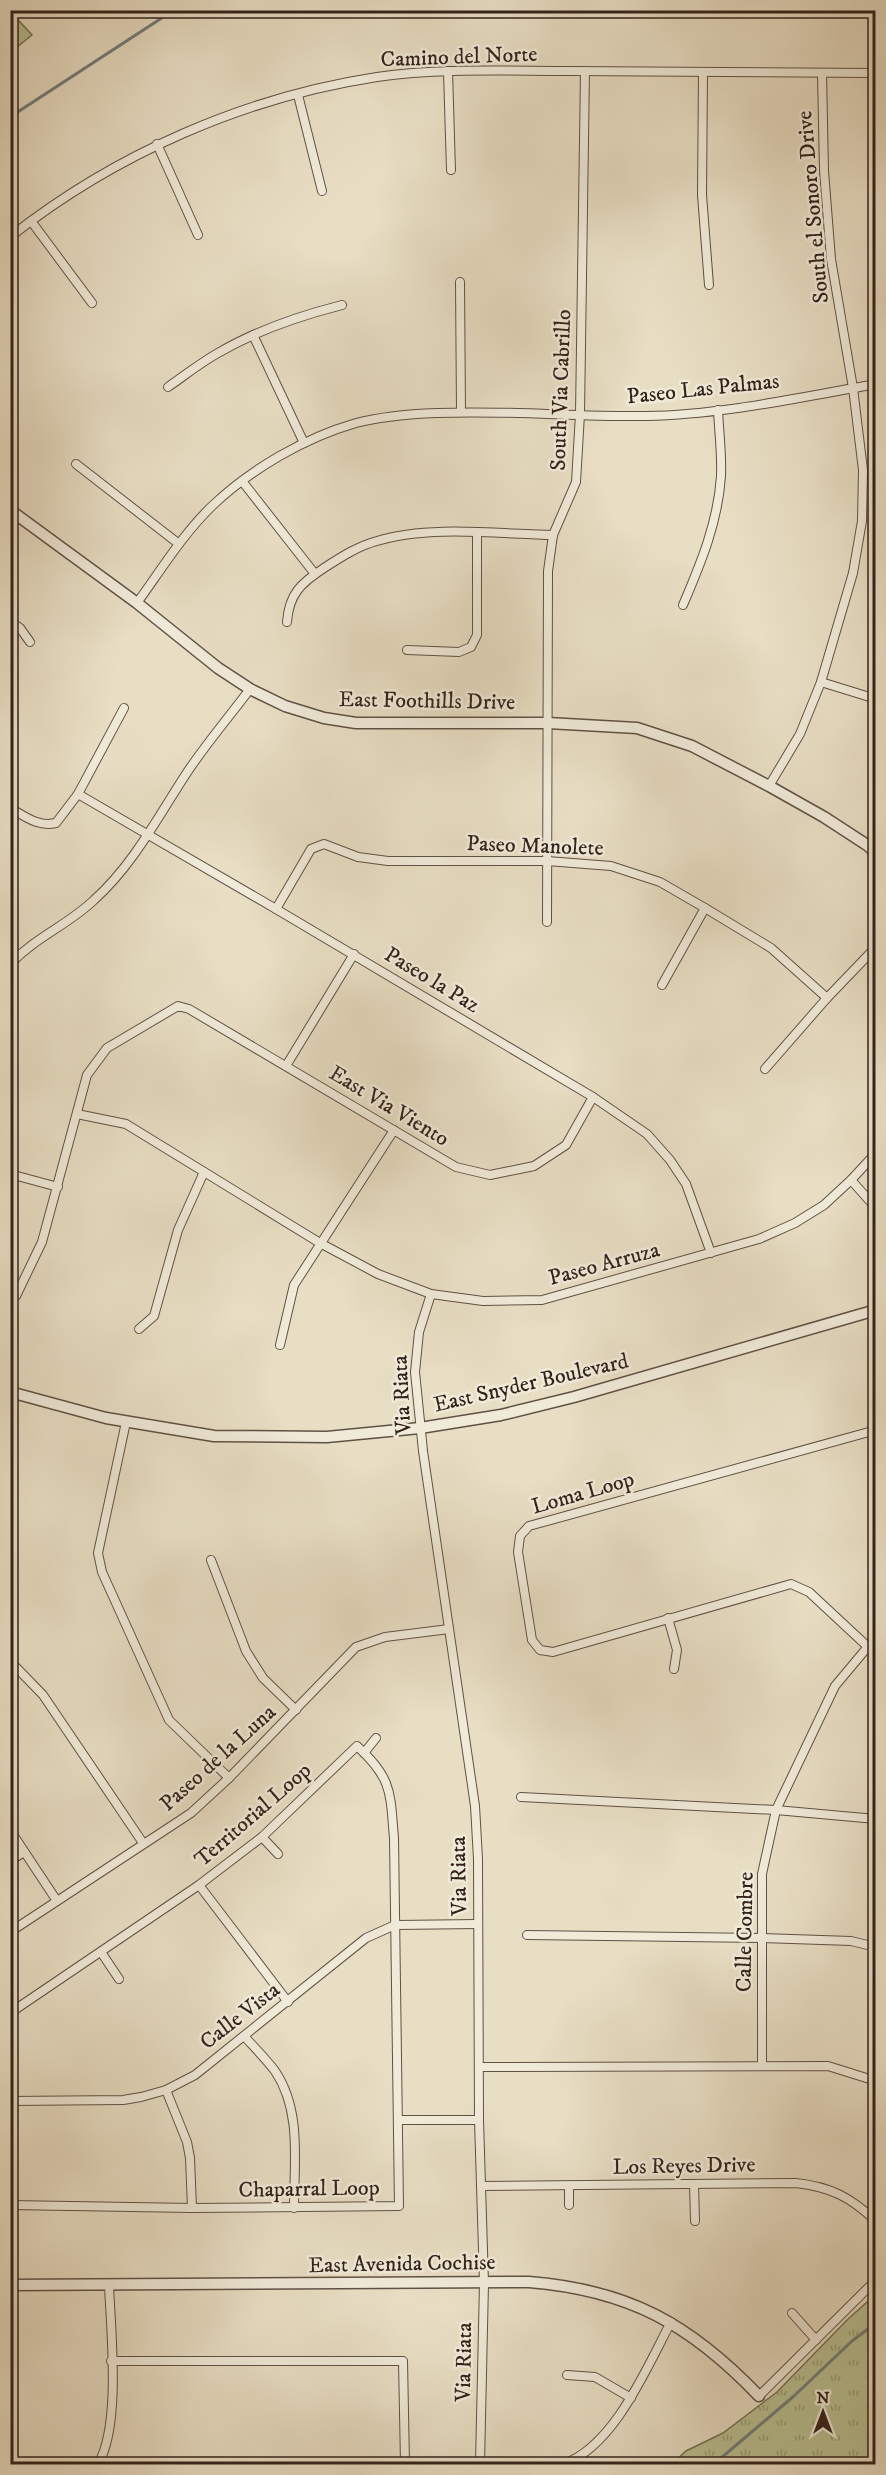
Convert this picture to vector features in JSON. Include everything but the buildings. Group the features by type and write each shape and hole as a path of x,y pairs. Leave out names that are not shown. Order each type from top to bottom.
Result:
{"street":[{"name":"Camino del Norte","path":"10,237 94,178 157,144 238,113 298,95 376,78 448,71 876,73"},
{"path":"448,71 451,170"},
{"name":"South Via Cabrillo","path":"547,922 548,571 553,536 576,482 580,414 585,71"},
{"path":"703,72 702,195 709,285"},
{"name":"South el Sonoro Drive","path":"770,786 800,734 821,682 853,573 862,521 863,470 853,388 831,259 824,171 822,73"},
{"path":"298,95 322,191"},
{"path":"157,144 198,235"},
{"path":"31,221 92,303"},
{"path":"460,282 461,412"},
{"path":"168,387 217,353 253,335 297,317 342,305"},
{"path":"253,335 304,443"},
{"name":"Paseo Las Palmas","path":"137,603 179,544 212,507 242,482 304,443 357,423 403,415 461,412 648,416 718,410 876,384"},
{"path":"683,605 706,552 716,514 721,474 718,410"},
{"path":"76,464 179,544"},
{"path":"242,482 315,574"},
{"name":"East Foothills Drive","path":"10,510 137,603 218,668 250,689 285,706 324,718 356,723 548,723 637,728 692,746 770,786 824,817 876,852"},
{"path":"287,622 288,605 299,587 347,553 377,541 416,533 553,536"},
{"path":"407,650 459,652 471,647 477,634 477,533"},
{"path":"10,621 20,628 30,642"},
{"path":"821,682 876,699"},
{"path":"10,964 28,946 94,901 123,870 187,772 250,689"},
{"path":"10,808 37,824 56,823 78,794 124,708"},
{"name":"Paseo la Paz","path":"78,794 354,954 593,1097 647,1134 670,1160 686,1184 711,1253"},
{"name":"Paseo Manolete","path":"276,909 311,849 324,844 358,856 388,861 547,861 611,866 660,882 771,948 827,998"},
{"path":"662,985 705,908"},
{"path":"765,1069 827,998 876,947"},
{"path":"286,1066 354,954"},
{"name":"East Via Viento","path":"16,1296 42,1242 87,1075 107,1048 178,1006 189,1009 456,1167 490,1175 534,1166 566,1145 593,1097"},
{"name":"Paseo Arruza","path":"76,1114 126,1124 320,1243 378,1274 431,1294 483,1301 542,1300 759,1239 795,1223 824,1205 876,1153"},
{"path":"280,1345 294,1285 394,1130"},
{"path":"140,1329 154,1316 177,1230 204,1172"},
{"path":"10,1174 58,1187"},
{"path":"851,1180 876,1208"},
{"name":"Via Riata","path":"431,1294 419,1332 415,1372 420,1428 475,1806 478,1858 479,2120 484,2283 480,2464"},
{"name":"East Snyder Boulevard","path":"10,1392 126,1422 214,1436 327,1437 420,1428 501,1415 574,1397 876,1310"},
{"path":"126,1422 98,1552 102,1572 169,1720 229,1778"},
{"name":"Loma Loop","path":"867,1646 809,1592 791,1584 553,1652 540,1650 532,1640 518,1552 520,1536 529,1526 876,1430"},
{"path":"211,1560 246,1652 263,1678 296,1710"},
{"path":"668,1618 677,1650 674,1669"},
{"name":"Paseo de la Luna","path":"10,1932 190,1812 229,1778 356,1647 385,1636 449,1629"},
{"name":"Calle Combre","path":"762,2064 762,1874 776,1810 835,1686 876,1637"},
{"path":"10,1661 43,1695 143,1843"},
{"path":"376,1738 364,1753 377,1765 390,1795 394,1848 395,1925"},
{"name":"Territorial Loop","path":"10,2013 200,1885 262,1837 357,1746 364,1753"},
{"path":"521,1797 776,1810 876,1819"},
{"path":"10,1830 57,1901"},
{"path":"262,1837 278,1854"},
{"path":"10,1861 24,1852"},
{"path":"200,1885 288,2002"},
{"name":"Calle Vista","path":"10,2101 123,2100 166,2090 195,2075 366,1938 395,1925 478,1924"},
{"name":"Chaparral Loop","path":"10,2205 192,2208 399,2206 395,1925"},
{"path":"526,1935 851,1941 876,1947"},
{"path":"101,1952 119,1979"},
{"path":"244,2036 274,2070 291,2104 294,2132 294,2208"},
{"path":"479,2067 762,2064 828,2066 876,2081"},
{"path":"166,2090 190,2158 192,2208"},
{"path":"399,2120 479,2120"},
{"name":"Los Reyes Drive","path":"481,2186 796,2183 823,2186 858,2205 876,2221"},
{"path":"694,2184 695,2221"},
{"path":"569,2186 569,2205"},
{"path":"759,2396 876,2280"},
{"name":"East Avenida Cochise","path":"10,2285 529,2282 566,2285 636,2306 671,2322 699,2340 732,2367 759,2396"},
{"path":"98,2464 108,2432 111,2361 110,2286"},
{"path":"792,2313 816,2340"},
{"path":"562,2464 600,2440 631,2398 671,2322"},
{"path":"111,2361 403,2361 405,2464"},
{"path":"567,2374 595,2377 631,2398"},
{"path":"260,2464 290,2464"}],"green space":[{"path":"10,11 32,35 12,51 10,50"},
{"path":"875,2295 875,2464 672,2464 686,2451 723,2433 777,2392 847,2320"}],"waterway":[{"path":"10,117 174,10"},
{"path":"714,2464 794,2396 852,2341 876,2323"}]}
